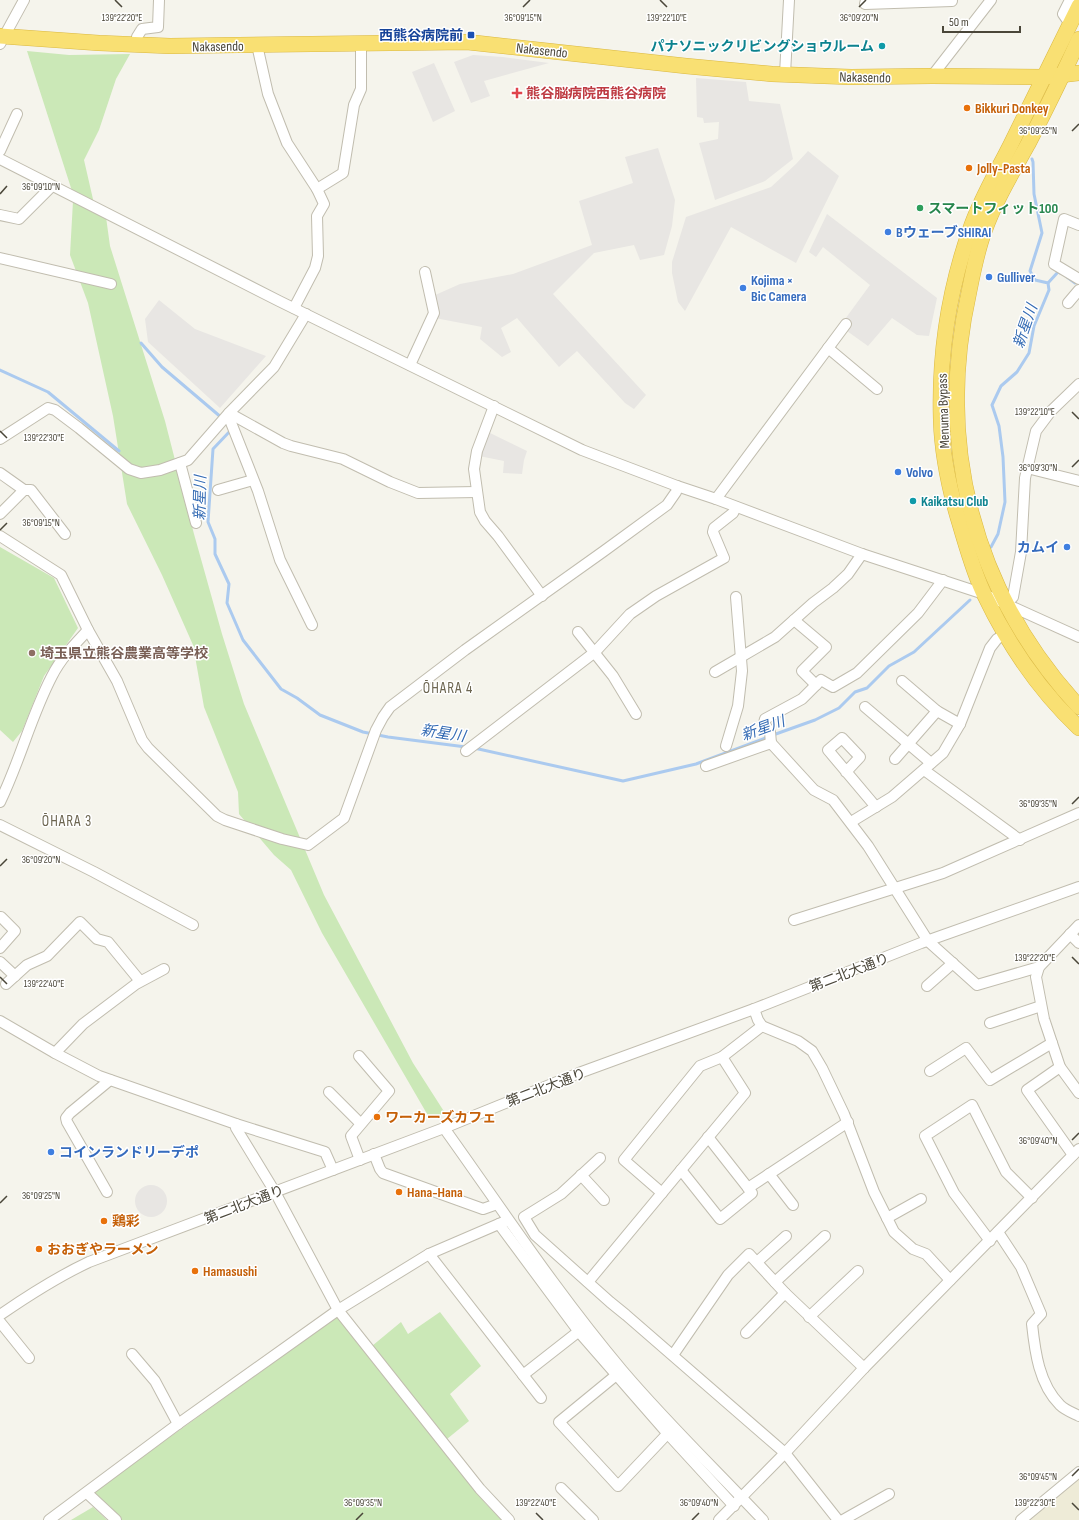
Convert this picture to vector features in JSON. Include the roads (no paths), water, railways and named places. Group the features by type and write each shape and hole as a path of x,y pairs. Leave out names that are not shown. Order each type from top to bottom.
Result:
{"highway":[{"name":"Menuma Bypass","path":"1079,6 989,188 971,228 959,264 950,305 943,354 941,422 952,498 964,539 984,594 1006,634 1041,685 1066,716 1079,728"},
{"name":"Nakasendo","path":"1,39 136,45 257,46 466,42 686,66 786,74 851,77 1044,77 1079,73"},
{"name":"Menuma Bypass","path":"1079,39 1040,120 1001,194 984,232 965,309 956,375 956,419 960,460 967,495 980,542 1006,604 1024,635 1052,675 1079,707"}],"street":[{"path":"1,39 24,0"},
{"path":"136,45 136,37 142,30 158,27 159,0"},
{"path":"786,74 789,0"},
{"path":"866,0 865,4 952,1"},
{"path":"932,76 991,0"},
{"path":"1070,0 1063,14 1070,24"},
{"path":"317,189 343,173 354,105 361,89 361,43"},
{"path":"257,46 268,94 286,144 317,189 324,204 317,216 318,256 315,268 294,308"},
{"path":"0,152 18,114"},
{"path":"0,159 306,314 582,450 677,486 716,498 736,507 862,554 984,594 1079,637"},
{"path":"0,215 20,219 52,186"},
{"path":"1079,225 1064,219 1054,264 1079,279"},
{"path":"0,258 111,284"},
{"path":"410,365 434,312 425,272"},
{"path":"1068,302 1079,290"},
{"path":"0,439 48,408 55,410 79,428 129,469 141,473 160,470 188,460 274,367 306,314"},
{"path":"716,498 846,324"},
{"path":"828,348 877,389"},
{"path":"1006,604 1013,598 1021,552 1027,468 1036,430 1052,411 1079,384"},
{"path":"494,406 477,451 474,468 480,512 485,521 498,536 542,596"},
{"path":"229,414 252,480 258,491 280,560 312,625"},
{"path":"229,414 283,443 343,459 390,482 418,493 477,492"},
{"path":"180,463 196,523"},
{"path":"1027,468 1079,481"},
{"path":"0,473 24,490 31,490 65,534"},
{"path":"218,490 252,480"},
{"path":"0,536 62,575 88,630 117,681 142,740 148,748 218,816 225,820 282,839 308,845 344,818 375,733 390,707 465,650 667,505 676,492 677,486"},
{"path":"0,514 24,490"},
{"path":"469,748 595,652 630,614 656,596 724,558 713,532 714,528 733,513 736,507"},
{"path":"715,672 774,637 812,603 833,588 848,574 862,554"},
{"path":"942,580 918,613 857,673 833,687 821,680 802,699 765,719 764,723 770,732 771,743 814,790 834,800 868,846 928,941 977,985 1038,967 1079,925"},
{"path":"726,746 738,706 742,671 736,597"},
{"path":"794,620 826,647 802,671 816,685"},
{"path":"0,802 9,784 31,724 52,675 66,653 88,630"},
{"path":"578,632 613,676 636,714"},
{"path":"851,822 892,797 943,753 960,724 990,648 998,639 1006,634"},
{"path":"902,681 937,711 960,724"},
{"path":"865,707 931,763"},
{"path":"895,759 937,711"},
{"path":"706,766 771,743"},
{"path":"924,770 1020,840"},
{"path":"846,772 876,807"},
{"path":"794,920 943,873 1079,813"},
{"path":"0,825 94,872 193,925"},
{"name":"第二北大通り","path":"0,1315 39,1288 89,1262 444,1128 580,1073 754,1009 928,941 1079,886"},
{"path":"0,918 1,917 15,931 0,948"},
{"path":"6,984 27,965 47,956 80,922 97,939 108,942 140,981"},
{"path":"1070,934 1079,943"},
{"path":"0,962 15,976"},
{"path":"928,986 953,963"},
{"path":"1038,967 1036,977 1044,1019 1060,1067 1079,1093"},
{"path":"55,1053 83,1024 140,981 164,969"},
{"path":"990,1023 1041,1006"},
{"path":"754,1009 762,1026 798,1041 812,1051 822,1068 848,1122 874,1192 894,1232 913,1249 926,1254 950,1280"},
{"path":"0,1021 77,1065 110,1080 236,1124 325,1152 333,1170"},
{"path":"662,1193 624,1160 700,1066 722,1057 762,1026"},
{"path":"930,1070 966,1048 990,1080 1052,1043"},
{"path":"359,1056 389,1091 360,1123 351,1136 360,1160"},
{"path":"588,1282 745,1093 722,1057"},
{"path":"719,1520 785,1453 864,1368 1076,1152 1027,1090 1060,1067"},
{"path":"108,1192 66,1118 110,1080"},
{"path":"329,1092 360,1123"},
{"path":"990,1241 954,1192 925,1136 972,1105 1006,1172 1032,1198"},
{"path":"748,1188 848,1122"},
{"path":"236,1124 236,1128 275,1192 338,1310 480,1489 510,1520"},
{"path":"444,1128 497,1204 503,1222 582,1329 734,1506"},
{"path":"681,1170 720,1219 752,1193 708,1137"},
{"path":"374,1154 383,1173 483,1209 497,1204"},
{"path":"600,1158 561,1194 524,1217 535,1235 610,1302 785,1453 838,1520"},
{"path":"769,1174 793,1205"},
{"path":"581,1175 604,1200"},
{"path":"887,1218 922,1199"},
{"path":"503,1222 524,1243 582,1329"},
{"path":"49,1520 178,1424 338,1310 429,1254 503,1222"},
{"path":"998,1232 1021,1267 1041,1314 1032,1324 1035,1348 1045,1385 1061,1406 1079,1416"},
{"path":"524,1243 535,1235"},
{"path":"757,1262 786,1236"},
{"path":"775,1282 826,1236"},
{"path":"429,1254 541,1398"},
{"path":"673,1355 728,1275 749,1254 785,1293 864,1368"},
{"path":"809,1316 858,1271"},
{"path":"746,1333 785,1293"},
{"path":"0,1322 29,1358"},
{"path":"523,1376 582,1329"},
{"path":"132,1354 155,1381 178,1424"},
{"path":"619,1373 559,1422 618,1486 671,1431"},
{"path":"671,1431 742,1497 763,1520"},
{"path":"1021,1520 1079,1472"},
{"path":"561,1488 593,1520"},
{"path":"87,1493 116,1520"},
{"path":"843,1520 889,1494"}],"waterway":[{"name":"新星川","path":"991,547 998,534 1005,502 1003,457 999,426 992,405 1001,386 1017,372 1029,353 1034,326 1049,290 1048,283 1035,280 1030,271 1042,233 1034,194 1032,159"},
{"path":"1048,283 1058,272 1060,273"},
{"path":"1067,277 1075,283 1077,282"},
{"name":"新星川","path":"141,343 162,367 222,418"},
{"name":"新星川","path":"0,370 48,392 119,451"},
{"name":"新星川","path":"230,429 231,430 213,449 208,522 215,539 215,554 229,584 227,603 243,640 281,689 297,698 320,715 363,732 388,737 466,747"},
{"name":"新星川","path":"773,735 815,720 839,708 855,692 867,688 889,666 914,652 970,600"},
{"name":"新星川","path":"474,748 623,781 696,764 768,737"}],"place":[{"name":"西熊谷病院前","path":"471,35"},
{"name":"パナソニックリビングショウルーム","path":"882,46"},
{"name":"熊谷脳病院西熊谷病院","path":"517,93"},
{"name":"Bikkuri Donkey","path":"967,108"},
{"name":"Jolly-Pasta","path":"969,168"},
{"name":"スマートフィット100","path":"920,208"},
{"name":"BウェーブSHIRAI","path":"888,232"},
{"name":"Gulliver","path":"989,277"},
{"name":"Kojima × Bic Camera","path":"743,288"},
{"name":"Volvo","path":"898,472"},
{"name":"Kaikatsu Club","path":"913,501"},
{"name":"カムイ","path":"1067,547"},
{"name":"埼玉県立熊谷農業高等学校","path":"32,653"},
{"name":"ワーカーズカフェ","path":"377,1117"},
{"name":"コインランドリーデポ","path":"51,1152"},
{"name":"Hana-Hana","path":"399,1192"},
{"name":"鶏彩","path":"104,1221"},
{"name":"おおぎやラーメン","path":"39,1249"},
{"name":"Hamasushi","path":"195,1271"}],"district":[{"name":"ŌHARA 4","path":"448,688"},
{"name":"ŌHARA 3","path":"67,821"}]}
